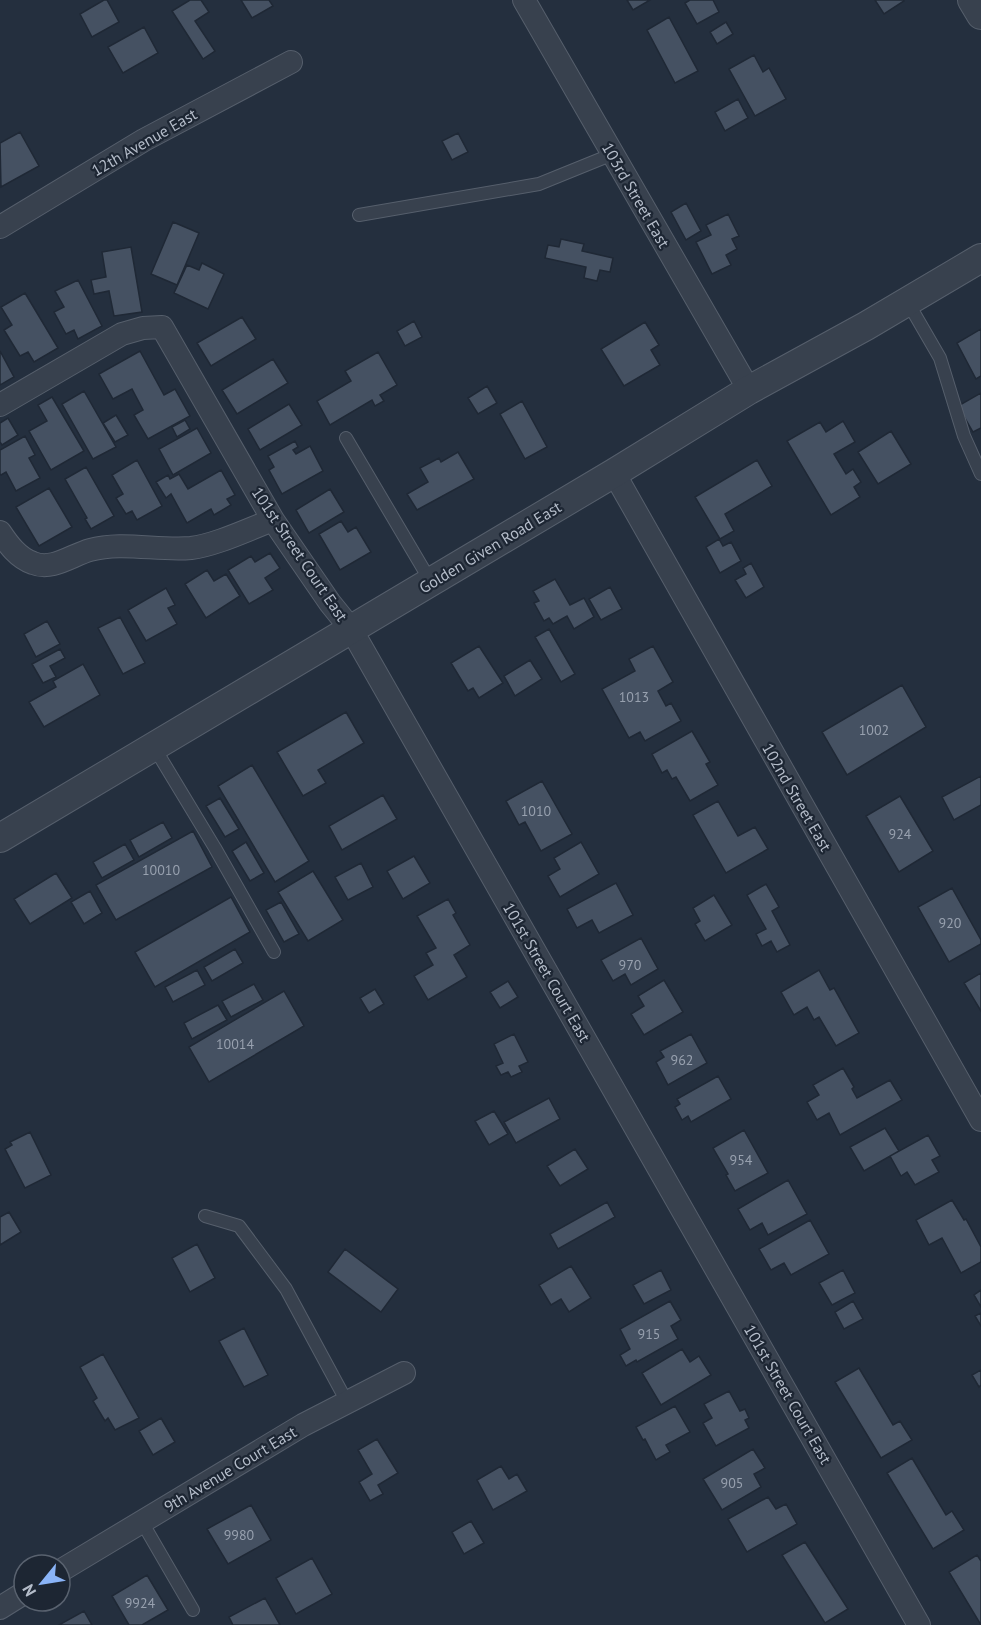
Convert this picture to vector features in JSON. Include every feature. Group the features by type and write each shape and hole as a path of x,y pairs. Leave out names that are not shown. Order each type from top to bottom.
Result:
{"street":[{"name":"103rd Street East","path":"524,0 749,390"},
{"path":"972,0 981,15"},
{"name":"12th Avenue East","path":"0,227 144,140 291,62"},
{"name":"Golden Given Road East","path":"0,838 614,473 749,390 981,258"},
{"name":"101st Street Court East","path":"0,405 122,334 143,328 162,327 273,520 330,603 351,629 919,1625"},
{"name":"102nd Street East","path":"614,473 981,1120"},
{"path":"0,532 14,550 34,564 49,564 90,550 112,547 190,548 209,544 273,520"},
{"name":"9th Avenue Court East","path":"72,1564 303,1425 404,1372"}],"lane":[{"path":"359,215 539,184 613,154"},
{"path":"907,301 940,358 964,436 981,474"},
{"path":"346,438 431,582"},
{"path":"153,747 274,952"},
{"path":"205,1216 239,1226 286,1288 347,1402"},
{"path":"142,1522 193,1610"}],"building":[{"path":"107,0 119,22 92,37 80,14"},
{"path":"190,0 201,0 209,12 195,21 215,51 203,59 172,11"},
{"path":"241,0 269,0 273,6 252,18"},
{"path":"627,0 650,0 633,10"},
{"path":"690,0 713,0 719,12 697,24 685,3"},
{"path":"875,0 903,0 904,1 884,14"},
{"path":"669,17 698,71 675,83 647,30"},
{"path":"726,22 733,34 717,44 710,32"},
{"path":"144,27 158,53 123,73 108,47"},
{"path":"754,55 763,72 769,68 786,99 755,116 729,69"},
{"path":"738,99 748,118 725,131 715,112"},
{"path":"20,132 39,166 1,187 0,143"},
{"path":"458,133 468,152 452,160 442,141"},
{"path":"686,203 701,231 686,240 671,212"},
{"path":"728,214 739,236 732,239 737,249 726,255 731,265 712,274 696,242 711,235 706,225"},
{"path":"173,222 199,233 177,285 151,274"},
{"path":"561,239 584,244 582,251 613,258 610,272 600,270 597,281 584,278 586,267 545,258 548,245 559,247"},
{"path":"131,247 142,312 114,316 109,291 94,294 91,280 106,277 102,252"},
{"path":"202,263 224,274 208,309 174,293 187,265 199,270"},
{"path":"78,280 102,326 78,339 74,330 66,334 54,312 64,307 55,291"},
{"path":"25,293 58,348 34,362 28,352 20,356 4,330 12,325 1,307"},
{"path":"242,317 256,339 211,366 197,343"},
{"path":"414,321 422,337 405,346 397,331"},
{"path":"645,322 659,345 651,350 660,365 624,386 601,349"},
{"path":"981,329 981,376 976,379 957,343"},
{"path":"0,351 14,377 0,385"},
{"path":"140,351 164,395 175,389 190,416 148,439 134,415 143,410 132,389 113,399 99,374"},
{"path":"378,352 397,385 380,395 384,401 375,406 372,400 330,425 317,401 351,381 345,371"},
{"path":"273,359 288,383 237,414 222,390"},
{"path":"487,386 497,403 478,414 468,398"},
{"path":"84,391 116,447 93,459 62,404"},
{"path":"981,393 981,428 973,432 958,406"},
{"path":"52,397 84,451 51,470 29,431 47,421 38,405"},
{"path":"522,401 547,447 525,459 500,414"},
{"path":"289,404 302,425 260,450 248,429"},
{"path":"116,415 128,435 115,442 103,423"},
{"path":"8,418 18,435 2,445 0,423"},
{"path":"185,420 190,429 177,437 172,427"},
{"path":"843,421 855,442 834,454 846,474 853,469 861,482 854,487 860,497 831,515 787,441 820,422 826,432"},
{"path":"197,428 211,453 173,475 159,449"},
{"path":"891,431 911,464 878,484 858,452"},
{"path":"25,436 35,455 29,458 40,478 16,491 6,472 0,474 0,450"},
{"path":"295,441 298,447 293,450 296,454 310,446 323,471 282,494 269,470 274,467 268,456"},
{"path":"458,452 474,479 417,510 407,494 428,482 420,468 439,458 441,462"},
{"path":"137,460 162,506 137,520 132,511 126,514 116,498 123,494 112,475"},
{"path":"757,460 772,486 725,514 734,531 720,539 695,497"},
{"path":"86,467 114,516 91,529 65,479"},
{"path":"221,470 235,495 227,499 231,505 214,515 211,509 187,523 171,494 166,498 156,482 168,475 170,479 179,474 188,489"},
{"path":"49,488 72,527 39,546 16,507"},
{"path":"330,489 344,512 309,533 296,510"},
{"path":"341,521 348,532 356,527 371,552 340,570 319,534"},
{"path":"719,539 723,546 731,542 741,561 720,573 706,547"},
{"path":"270,553 280,568 265,578 273,590 249,604 228,570 251,556 255,562"},
{"path":"751,563 764,587 746,598 735,580 746,574 743,568"},
{"path":"207,570 214,581 226,574 240,596 206,618 185,584"},
{"path":"555,579 570,605 584,598 594,617 574,629 567,616 553,624 549,618 544,621 534,603 539,601 533,591"},
{"path":"610,587 622,609 601,620 589,599"},
{"path":"166,588 175,605 168,608 177,624 146,641 128,610"},
{"path":"120,617 145,663 123,674 98,628"},
{"path":"47,621 60,644 36,657 24,634"},
{"path":"549,629 575,674 561,682 535,637"},
{"path":"479,646 503,683 479,698 473,688 468,691 451,663"},
{"path":"653,646 673,682 658,691 666,706 671,703 681,721 645,741 640,732 629,738 602,689 635,671 629,659"},
{"path":"60,649 65,658 50,666 56,677 43,683 32,664"},
{"path":"530,660 542,679 515,696 504,676"},
{"path":"83,664 100,695 44,727 29,702 56,687 53,681"},
{"path":"902,685 926,727 847,775 822,732"},
{"path":"346,712 364,743 318,770 326,783 303,796 277,752"},
{"path":"692,731 710,762 706,764 718,785 690,801 676,777 672,779 667,770 662,773 652,754"},
{"path":"252,765 309,861 275,882 218,786"},
{"path":"981,776 981,805 954,820 942,797"},
{"path":"542,781 572,834 541,851 525,822 519,825 506,801"},
{"path":"383,795 397,819 342,850 329,826"},
{"path":"900,796 933,851 899,872 866,816"},
{"path":"220,798 239,829 225,837 206,806"},
{"path":"718,801 738,836 755,827 768,849 726,873 693,815"},
{"path":"163,822 172,838 139,857 130,840"},
{"path":"193,831 212,867 116,920 96,885"},
{"path":"246,842 264,873 250,881 232,851"},
{"path":"581,842 599,874 560,897 548,876 560,869 554,858"},
{"path":"125,844 134,860 102,878 93,862"},
{"path":"414,856 430,883 403,899 387,871"},
{"path":"361,863 373,887 348,900 335,877"},
{"path":"313,871 343,920 308,941 278,892"},
{"path":"56,873 72,898 30,924 14,899"},
{"path":"616,883 633,915 599,933 592,920 577,928 567,909"},
{"path":"766,884 779,907 772,911 790,945 777,952 771,941 762,946 756,934 766,929 747,895"},
{"path":"952,888 981,940 981,944 949,962 918,907"},
{"path":"90,891 102,913 84,924 71,902"},
{"path":"714,895 732,925 705,941 695,924 700,921 693,908"},
{"path":"231,897 250,932 155,987 135,952"},
{"path":"448,899 456,913 453,915 470,945 454,955 467,977 428,1000 414,976 433,965 426,953 436,948 417,916"},
{"path":"281,902 299,934 284,942 266,910"},
{"path":"641,938 658,969 631,985 625,974 613,981 601,960"},
{"path":"235,949 243,963 212,981 204,967"},
{"path":"197,970 205,985 173,1002 165,987"},
{"path":"819,970 830,990 834,988 859,1033 836,1046 819,1017 814,1020 807,1007 794,1015 781,992"},
{"path":"981,973 981,1011 964,983"},
{"path":"664,980 683,1012 644,1035 631,1014 644,1006 638,996"},
{"path":"508,981 518,997 500,1008 490,992"},
{"path":"254,984 263,1000 231,1017 222,1001"},
{"path":"375,989 384,1004 369,1013 360,998"},
{"path":"284,991 304,1026 209,1082 189,1047"},
{"path":"218,1005 227,1020 192,1039 184,1023"},
{"path":"514,1034 528,1062 519,1066 522,1072 511,1077 508,1072 501,1075 496,1066 503,1063 494,1044"},
{"path":"691,1034 707,1063 668,1085 656,1062 664,1057 660,1051"},
{"path":"843,1068 854,1087 852,1089 857,1098 890,1080 902,1100 840,1135 829,1113 817,1120 807,1102 819,1095 813,1085"},
{"path":"718,1076 731,1099 691,1122 688,1116 682,1120 675,1107 680,1104 677,1099"},
{"path":"549,1098 560,1119 516,1143 504,1122"},
{"path":"494,1111 508,1134 489,1145 475,1121"},
{"path":"885,1128 899,1151 864,1171 850,1147"},
{"path":"744,1130 768,1173 735,1191 713,1148"},
{"path":"30,1132 51,1175 25,1188 5,1149 12,1145 10,1142"},
{"path":"928,1135 940,1156 932,1160 939,1172 915,1185 907,1172 901,1176 890,1156"},
{"path":"575,1149 588,1169 560,1186 547,1166"},
{"path":"788,1180 807,1214 768,1235 762,1223 750,1230 738,1209"},
{"path":"952,1200 964,1220 966,1219 981,1247 981,1262 961,1273 942,1238 929,1245 916,1220"},
{"path":"607,1202 615,1217 558,1249 550,1234"},
{"path":"9,1212 21,1232 0,1245 0,1217"},
{"path":"810,1220 829,1254 791,1275 784,1263 771,1270 759,1249"},
{"path":"197,1244 215,1278 190,1292 172,1258"},
{"path":"345,1249 398,1289 381,1312 328,1272"},
{"path":"571,1266 591,1298 569,1312 561,1299 551,1305 539,1285"},
{"path":"661,1270 671,1290 644,1304 633,1285"},
{"path":"843,1270 855,1293 832,1305 819,1283"},
{"path":"981,1290 981,1307 974,1295"},
{"path":"670,1301 681,1320 671,1326 678,1339 626,1366 620,1355 630,1349 620,1329"},
{"path":"853,1301 863,1319 844,1329 835,1312"},
{"path":"981,1313 981,1326 975,1316"},
{"path":"244,1328 268,1375 244,1387 219,1341"},
{"path":"682,1349 690,1362 699,1356 711,1375 661,1405 642,1373"},
{"path":"103,1354 139,1418 115,1430 108,1418 105,1421 93,1401 97,1398 80,1367"},
{"path":"859,1368 893,1425 900,1421 912,1440 881,1458 835,1382"},
{"path":"981,1370 981,1385 979,1387 972,1375"},
{"path":"729,1391 740,1411 745,1409 749,1418 745,1420 749,1428 716,1446 703,1423 712,1418 704,1404"},
{"path":"675,1406 690,1432 666,1445 670,1452 656,1460 636,1427"},
{"path":"161,1418 175,1442 153,1455 139,1431"},
{"path":"377,1439 398,1473 378,1485 383,1494 370,1501 359,1482 372,1474 358,1450"},
{"path":"753,1449 765,1468 754,1474 761,1487 722,1510 703,1479"},
{"path":"912,1458 946,1515 952,1511 964,1530 933,1549 887,1473"},
{"path":"501,1466 509,1479 517,1474 527,1491 493,1510 477,1480"},
{"path":"768,1497 776,1509 786,1504 797,1524 747,1552 728,1519"},
{"path":"251,1505 271,1540 228,1564 207,1529"},
{"path":"471,1521 484,1543 464,1554 452,1532"},
{"path":"805,1542 848,1609 825,1623 782,1555"},
{"path":"977,1555 981,1561 981,1625 949,1572"},
{"path":"312,1558 332,1594 296,1614 276,1578"},
{"path":"147,1575 168,1610 142,1625 129,1625 112,1596"},
{"path":"265,1598 280,1625 233,1625 229,1617"},
{"path":"84,1611 92,1625 59,1625"}]}
